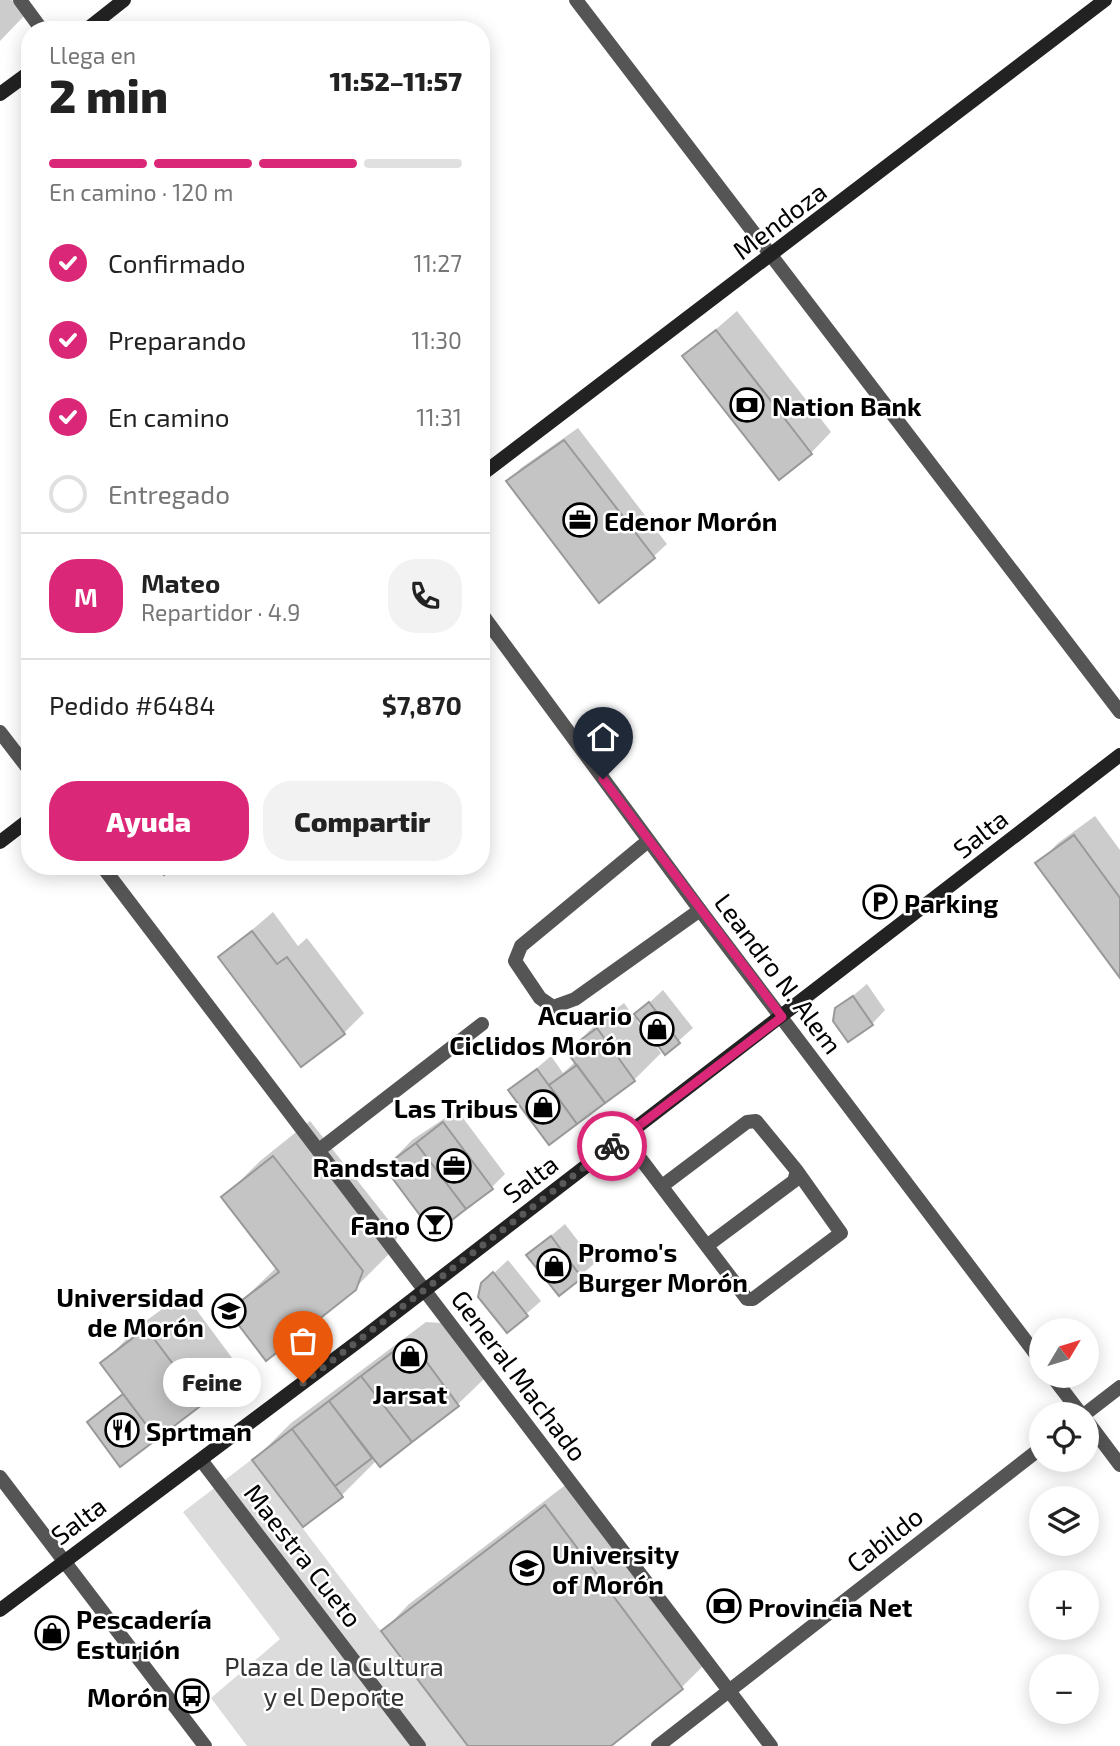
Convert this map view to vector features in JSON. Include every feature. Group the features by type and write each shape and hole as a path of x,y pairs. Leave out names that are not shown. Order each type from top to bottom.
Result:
{"street":[{"path":"20,0 35,21"},
{"path":"97,21 124,0"},
{"path":"576,0 1120,712"},
{"name":"Mendoza","path":"490,468 1105,0"},
{"path":"0,94 21,79"},
{"name":"Leandro N. Alem","path":"490,625 648,841 1029,1345"},
{"path":"0,732 21,759"},
{"name":"Salta","path":"0,1610 624,1138 1120,755"},
{"path":"0,842 21,826"},
{"path":"648,841 521,946 515,961 540,998 553,1007 575,999 700,910"},
{"name":"General Machado","path":"114,875 424,1290 772,1746"},
{"path":"319,1150 482,1024"},
{"path":"624,1138 747,1299 753,1299 838,1236 841,1228 763,1127 752,1121 662,1186"},
{"path":"708,1245 794,1181 797,1171"},
{"path":"1099,1402 1120,1387"},
{"path":"1062,1388 1073,1402"},
{"path":"1099,1437 1120,1465"},
{"name":"Cabildo","path":"658,1746 1029,1457"},
{"name":"Maestra Cueto","path":"201,1460 419,1746"},
{"path":"0,1477 205,1746"}],"green space":[{"name":"Plaza de la Cultura y el Deporte","path":"251,1460 468,1746 247,1746 211,1698 280,1639 183,1512"}],"building":[{"name":"Nation Bank","path":"716,330 812,454 779,480 682,356"},
{"name":"Edenor Morón","path":"564,440 655,558 599,603 506,481"},
{"path":"1074,835 1120,898 1120,978 1035,863"},
{"path":"252,931 277,964 287,957 345,1034 301,1067 218,957"},
{"path":"853,996 873,1025 848,1042 833,1021 835,1008"},
{"name":"Acuario Ciclidos Morón","path":"649,1002 680,1043 665,1055 634,1014"},
{"path":"597,1028 635,1081 605,1103 566,1051"},
{"path":"577,1065 605,1103 577,1124 549,1085"},
{"name":"Las Tribus","path":"537,1069 577,1124 549,1145 508,1090"},
{"name":"Randstad","path":"443,1122 493,1189 466,1209 416,1143"},
{"path":"416,1143 466,1209 434,1234 384,1167"},
{"path":"273,1156 363,1271 356,1290 266,1361 228,1311 279,1272 221,1197"},
{"name":"Promo's Burger Morón","path":"551,1236 582,1278 559,1296 526,1255"},
{"path":"493,1272 528,1316 507,1333 478,1297 481,1283"},
{"path":"146,1328 203,1404 157,1439 100,1363"},
{"path":"398,1348 417,1349 459,1406 412,1442 361,1376"},
{"path":"361,1376 412,1442 380,1467 329,1401"},
{"name":"Sprtman","path":"123,1394 157,1439 120,1467 87,1422"},
{"path":"329,1401 372,1458 335,1486 292,1429"},
{"path":"292,1429 343,1497 303,1527 252,1460"},
{"name":"University of Morón","path":"545,1505 683,1689 611,1746 468,1746 381,1631"}],"way so far":[{"path":"303,1383 612,1146"}],"place":[{"name":"Nation Bank","path":"747,405"},
{"name":"Edenor Morón","path":"580,520"},
{"name":"Parking","path":"880,902"},
{"name":"Acuario Ciclidos Morón","path":"657,1029"},
{"name":"Las Tribus","path":"543,1107"},
{"name":"Randstad","path":"454,1166"},
{"name":"Fano","path":"435,1224"},
{"name":"Promo's Burger Morón","path":"554,1266"},
{"name":"Universidad de Morón","path":"229,1311"},
{"name":"Jarsat","path":"410,1356"},
{"name":"Feine","path":"303,1383"},
{"name":"Sprtman","path":"122,1430"},
{"name":"University of Morón","path":"527,1568"},
{"name":"Provincia Net","path":"724,1606"},
{"name":"Pescadería Esturión","path":"52,1633"},
{"name":"Morón","path":"192,1696"}],"route":[{"path":"603,779 782,1017 612,1146"}]}
